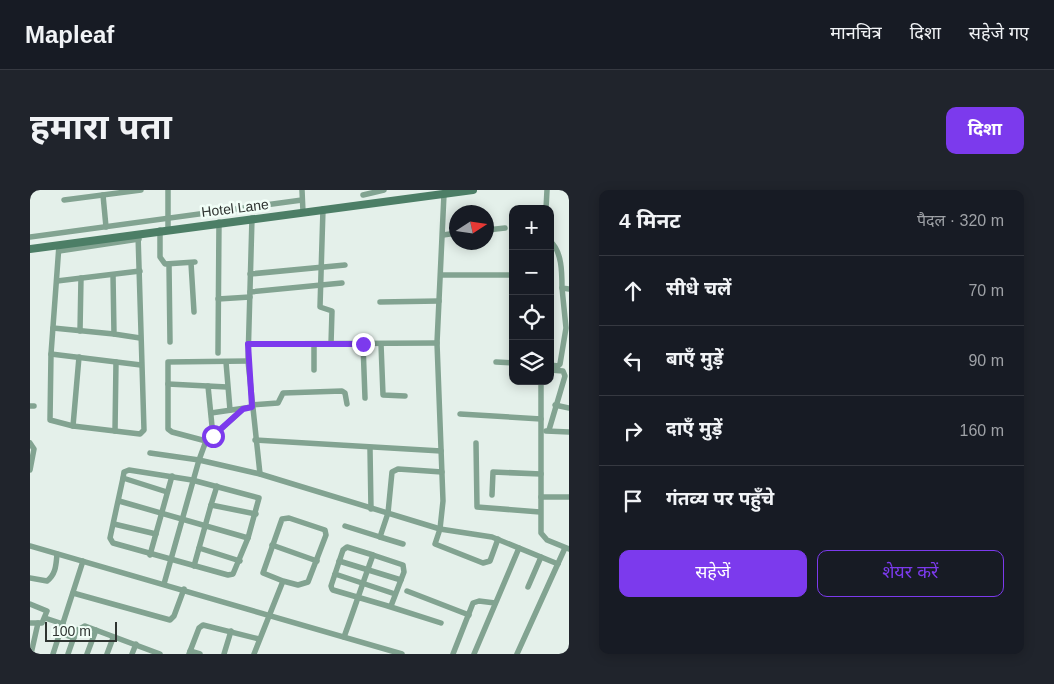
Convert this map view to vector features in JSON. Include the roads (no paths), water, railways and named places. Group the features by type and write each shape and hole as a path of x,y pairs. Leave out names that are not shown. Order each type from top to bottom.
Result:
{"street":[{"path":"64,200 141,190"},
{"path":"168,190 166,224 160,256 169,265 170,342"},
{"path":"30,237 106,227 166,224 302,206 302,190"},
{"path":"363,197 384,190"},
{"name":"Hotel Lane","path":"30,248 59,248 139,237 166,224 220,222 252,218 302,206 324,209 363,197 444,194 473,190"},
{"path":"546,190 546,205"},
{"path":"444,194 438,343 443,501 440,529 435,542 437,546 483,563 490,561 498,539"},
{"path":"103,195 106,227"},
{"path":"324,209 320,307 332,311 331,344"},
{"path":"252,218 248,361 260,474"},
{"path":"218,353 220,222"},
{"path":"494,229 505,228"},
{"path":"442,235 449,234"},
{"path":"59,248 50,420 74,426 143,433 139,237"},
{"path":"554,244 566,289 566,334 560,364 554,366"},
{"path":"169,265 193,262 194,312"},
{"path":"250,274 345,265"},
{"path":"561,268 569,268"},
{"path":"58,281 140,271"},
{"path":"113,274 114,334"},
{"path":"441,275 509,274"},
{"path":"80,331 81,278"},
{"path":"218,299 342,283"},
{"path":"380,302 439,300"},
{"path":"54,328 140,338"},
{"path":"248,344 438,343"},
{"path":"314,344 314,370"},
{"path":"363,344 365,398"},
{"path":"381,344 383,395 404,396"},
{"path":"52,354 141,364"},
{"path":"74,426 79,357"},
{"path":"206,441 172,432 168,429 168,362 248,361"},
{"path":"115,431 116,362"},
{"path":"226,362 230,410"},
{"path":"496,362 509,363"},
{"path":"549,430 564,372 554,371"},
{"path":"168,384 227,387"},
{"path":"517,654 558,564 567,549 542,536 540,512 541,385"},
{"path":"208,386 213,436"},
{"path":"211,413 278,403 283,393 342,391 345,393 347,404"},
{"path":"555,405 569,408"},
{"path":"164,584 192,480 206,441 243,409"},
{"path":"460,414 541,419"},
{"path":"542,431 569,432"},
{"path":"255,440 441,451"},
{"path":"30,443 34,449 30,470"},
{"path":"476,443 477,507 540,512"},
{"path":"370,448 371,508"},
{"path":"150,453 199,460 260,474 440,529 498,539 558,564"},
{"path":"129,470 192,480 257,496 260,500 240,561 235,571 230,575 150,555 113,543 110,538 124,472 129,470"},
{"path":"380,537 388,513 391,478 394,470 442,472"},
{"path":"492,495 493,472 541,474"},
{"path":"150,555 172,476"},
{"path":"123,478 167,492"},
{"path":"194,566 217,486"},
{"path":"541,497 569,497"},
{"path":"118,501 248,538"},
{"path":"211,505 256,514"},
{"path":"285,518 325,530 326,535 317,561 305,584 283,581 263,573 272,545 285,518"},
{"path":"114,524 156,534"},
{"path":"345,526 403,544"},
{"path":"272,545 317,561"},
{"path":"30,546 184,589 402,654"},
{"path":"391,606 404,572 402,564 347,547 343,550 332,589 441,623"},
{"path":"199,548 240,561"},
{"path":"474,654 519,548"},
{"path":"30,578 46,581 51,578 55,572 57,554"},
{"path":"344,637 373,555"},
{"path":"528,587 541,557"},
{"path":"53,654 83,561"},
{"path":"339,561 401,580"},
{"path":"335,574 396,594"},
{"path":"254,654 283,581"},
{"path":"72,593 170,620 174,616 184,589"},
{"path":"407,591 469,615"},
{"path":"453,654 476,601 494,604"},
{"path":"30,604 46,609 45,618 42,623 30,623"},
{"path":"45,618 63,624"},
{"path":"31,654 38,623"},
{"path":"200,654 190,652 199,628 203,625 259,639"},
{"path":"68,654 80,627 85,626 160,654"},
{"path":"87,654 96,630"},
{"path":"224,654 231,631"},
{"path":"60,633 74,638"},
{"path":"107,654 113,638"},
{"path":"132,654 136,644"}]}
